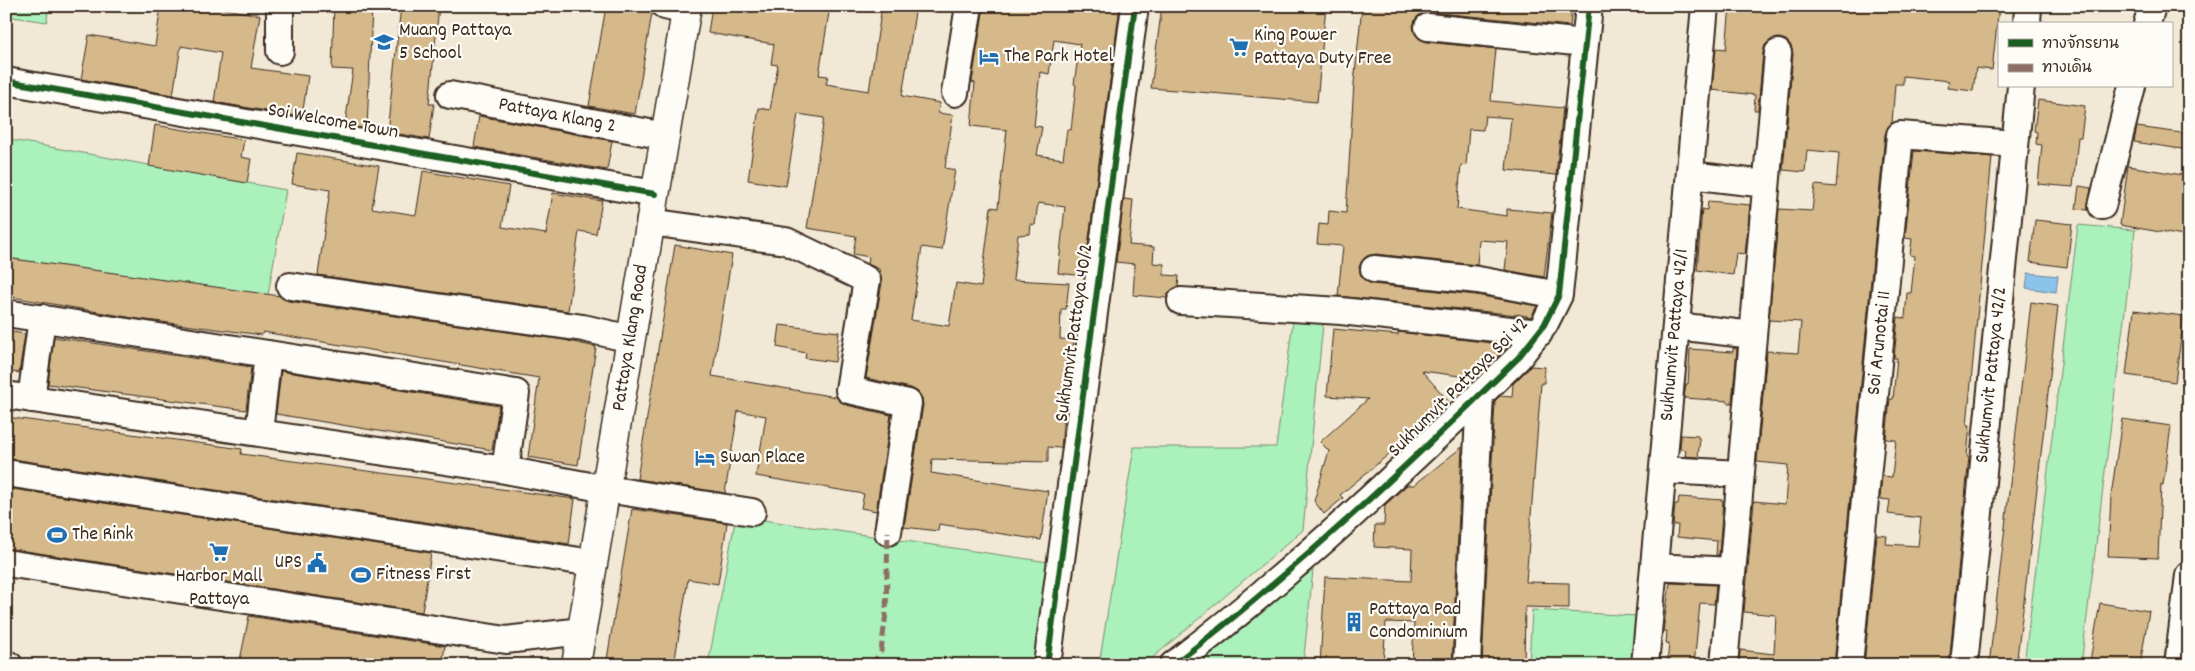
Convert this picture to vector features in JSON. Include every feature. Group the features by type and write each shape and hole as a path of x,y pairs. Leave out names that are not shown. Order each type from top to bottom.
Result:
{"main road":[{"name":"Pattaya Klang Road","path":"576,665 655,194 681,8"}],"street":[{"path":"280,6 280,52"},
{"path":"955,93 969,6"},
{"name":"Sukhumvit Pattaya 40/2","path":"1046,665 1135,6"},
{"name":"Sukhumvit Pattaya Soi 42","path":"1173,665 1220,629 1325,540 1518,358 1539,333 1560,295 1589,6"},
{"name":"Sukhumvit Pattaya 42/1","path":"1645,665 1705,6"},
{"path":"2027,22 2028,6"},
{"path":"2148,22 2152,6"},
{"path":"1428,27 1585,43"},
{"path":"1724,665 1778,53"},
{"name":"Soi Welcome Town","path":"6,81 655,194"},
{"name":"Sukhumvit Pattaya 42/2","path":"1964,665 2021,88"},
{"path":"2102,206 2132,88"},
{"name":"Pattaya Klang 2","path":"450,95 664,136"},
{"name":"Soi Arunotai 11","path":"1849,665 1900,135 2015,144"},
{"path":"1690,175 1766,184"},
{"path":"650,222 786,241 867,280 849,390 908,403 888,532"},
{"path":"1374,269 1478,280 1560,295"},
{"path":"290,286 583,328 630,339"},
{"path":"1181,301 1341,311 1539,333"},
{"path":"6,313 516,393 505,470"},
{"path":"42,318 19,397 505,470 606,489 752,512"},
{"path":"1676,326 1753,335"},
{"path":"259,432 268,354"},
{"path":"1467,665 1480,394"},
{"path":"1663,470 1740,474"},
{"path":"6,473 593,563"},
{"path":"6,563 506,640 582,631"},
{"path":"1654,567 1732,571"},
{"path":"2178,665 2189,575"}],"green space":[{"path":"6,6 48,6 47,22 6,16"},
{"path":"6,139 286,190 268,295 6,258"},
{"path":"2078,225 2135,230 2081,665 2024,665"},
{"path":"1293,321 1323,324 1303,530 1144,665 1099,665 1134,447 1276,447"},
{"path":"736,516 1048,562 1035,665 708,665"},
{"path":"1313,570 1303,665 1189,665"},
{"path":"1532,610 1637,616 1633,665 1529,665"}],"water":[{"path":"2028,273 2058,276 2056,292 2026,288"}],"building":[{"path":"161,6 207,6 260,15 251,68 308,76 302,117 214,102 221,53 181,46 173,95 81,79 89,35 155,46"},
{"path":"334,6 372,6 367,129 345,125 353,70 332,69"},
{"path":"401,6 439,6 429,104 434,104 429,139 387,132"},
{"path":"606,6 640,6 650,8 652,13 635,114 589,106"},
{"path":"712,6 830,6 819,75 828,76 826,84 869,91 882,6 916,6 902,96 940,103 938,113 953,115 945,168 955,170 942,250 922,247 911,320 949,326 956,283 981,287 991,207 998,208 1007,130 971,126 975,83 972,82 984,6 1120,6 1084,276 1058,273 1065,207 1038,203 1035,225 1031,224 1030,234 1018,235 1013,280 1069,283 1066,309 1061,309 1060,339 1073,340 1074,352 1070,378 1067,378 1061,448 1048,447 1048,462 932,459 931,473 1048,491 1041,540 939,524 938,531 904,527 923,405 922,398 918,392 911,388 866,378 882,282 879,269 868,264 869,257 853,254 856,236 807,228 824,118 798,114 786,186 748,180 759,108 770,110 778,65 771,64 774,44 708,33","holes":["1054,40 1080,44 1074,84 1076,85 1071,130 1067,129 1063,159 1037,155 1042,127 1034,126 1040,72 1049,74"]},
{"name":"King Power Pattaya Duty Free","path":"1162,6 1326,6 1317,102 1151,88"},
{"path":"1362,6 1572,6 1570,26 1430,12 1422,13 1416,18 1413,26 1415,34 1426,42 1496,49 1491,101 1563,108 1556,175 1506,170 1511,118 1485,116 1483,130 1469,129 1466,166 1461,165 1457,209 1507,216 1507,209 1552,213 1544,277 1505,270 1508,242 1479,240 1477,265 1376,254 1367,256 1359,267 1361,276 1372,284 1476,295 1537,306 1531,317 1338,296 1343,246 1317,244 1319,224 1328,225 1329,211 1346,213 1354,83"},
{"path":"1730,6 1999,6 1992,70 1976,68 1973,91 1948,88 1949,81 1903,76 1903,84 1895,84 1892,123 1885,134 1834,665 1739,665 1740,650 1774,654 1776,615 1744,612 1754,501 1785,504 1788,465 1757,462 1767,351 1798,353 1801,322 1769,320 1779,209 1812,211 1815,185 1836,187 1839,153 1807,150 1805,172 1783,170 1793,54 1791,46 1786,40 1772,39 1765,45 1758,110 1754,110 1755,95 1712,90 1716,48 1726,49"},
{"path":"2038,100 2085,106 2081,137 2078,137 2073,187 2038,184 2042,145 2036,144 2037,132 2034,131"},
{"path":"479,116 612,141 607,170 474,147"},
{"path":"155,125 244,140 241,157 251,159 247,183 149,166"},
{"path":"2137,127 2189,134 2189,150 2134,142"},
{"path":"1914,151 1992,157 1967,425 1970,425 1967,456 1969,456 1949,665 1864,665 1877,535 1887,536 1886,544 1918,546 1921,518 1888,514 1890,500 1880,499 1882,476 1892,477 1896,440 1886,439 1890,399 1893,399 1898,317 1905,318 1907,293 1911,293 1915,256 1910,255 1912,239 1905,238"},
{"path":"297,153 379,166 372,208 416,215 423,171 509,186 502,227 546,234 553,193 602,201 596,234 579,231 568,311 318,275 330,190 292,184"},
{"path":"2128,166 2189,176 2189,237 2120,225"},
{"path":"2079,186 2091,188 2088,210 2076,209"},
{"path":"1124,199 1133,200 1129,245 1154,247 1153,263 1164,264 1164,275 1179,276 1178,287 1169,292 1167,298 1133,295 1135,264 1116,262"},
{"path":"1708,201 1750,205 1745,254 1736,253 1733,275 1697,270 1702,209 1707,210"},
{"path":"2035,220 2072,224 2067,267 2030,262"},
{"path":"675,245 732,255 712,376 836,397 846,405 891,415 876,511 861,508 864,494 756,476 766,416 738,411 725,493 637,479"},
{"path":"6,258 280,296 288,301 564,340 596,347 578,465 528,457 539,378 263,332 262,335 139,319 6,296"},
{"path":"2031,302 2058,306 2022,618 2016,665 1989,665"},
{"path":"2134,310 2184,316 2175,382 2126,375"},
{"path":"780,325 839,332 835,362 805,358 806,353 777,347"},
{"path":"1333,329 1398,335 1398,332 1509,345 1475,378 1422,371 1450,403 1340,495 1343,498 1324,514 1314,501 1329,451 1320,442 1368,399 1327,396"},
{"path":"6,331 25,334 19,373 6,371"},
{"path":"54,337 251,367 246,410 48,384"},
{"path":"1733,348 1737,349 1732,403 1728,403 1728,401 1684,398 1686,384 1688,384 1690,349 1733,352"},
{"path":"1531,366 1545,367 1544,383 1541,383 1526,582 1569,583 1569,608 1525,607 1524,665 1482,665 1495,401 1500,396 1512,397 1513,384"},
{"path":"281,371 499,406 492,450 276,414"},
{"path":"6,417 242,449 241,454 575,499 569,544 6,458"},
{"path":"2122,419 2171,426 2163,485 2161,484 2158,558 2108,556 2111,496"},
{"path":"1681,435 1698,436 1700,439 1698,457 1685,456 1686,450 1680,449"},
{"path":"1462,447 1452,665 1412,665 1414,623 1386,622 1383,665 1320,665 1325,577 1411,581 1412,549 1374,547 1375,525 1384,525 1385,505 1407,485 1414,485"},
{"name":"Harbor Mall Pattaya","path":"6,488 431,553 422,612 6,548"},
{"path":"1679,497 1723,500 1719,555 1716,555 1717,541 1677,537 1678,525 1673,525 1675,504 1678,504"},
{"path":"632,509 727,523 718,584 688,579 674,665 606,665"},
{"path":"1670,583 1716,585 1714,604 1700,603 1694,665 1667,665 1669,643 1666,643 1667,631 1663,631"},
{"path":"2100,603 2149,611 2140,665 2113,665 2090,661"},
{"path":"249,616 445,646 442,665 239,665"}],"marked path":[{"path":"872,665 881,651 886,613 888,532"}],"cycle path":[{"path":"1047,665 1135,6"},
{"path":"1173,665 1307,555 1350,516 1518,358 1544,325 1559,295 1589,6"},
{"path":"6,81 655,194"}],"place":[{"name":"Muang Pattaya 5 School","path":"384,42"},
{"name":"King Power Pattaya Duty Free","path":"1239,47"},
{"name":"The Park Hotel","path":"989,57"},
{"name":"Swan Place","path":"705,458"},
{"name":"The Rink","path":"57,535"},
{"name":"Harbor Mall Pattaya","path":"219,552"},
{"name":"UPS","path":"317,563"},
{"name":"Fitness First","path":"361,575"},
{"name":"Pattaya Pad Condominium","path":"1354,622"}]}
